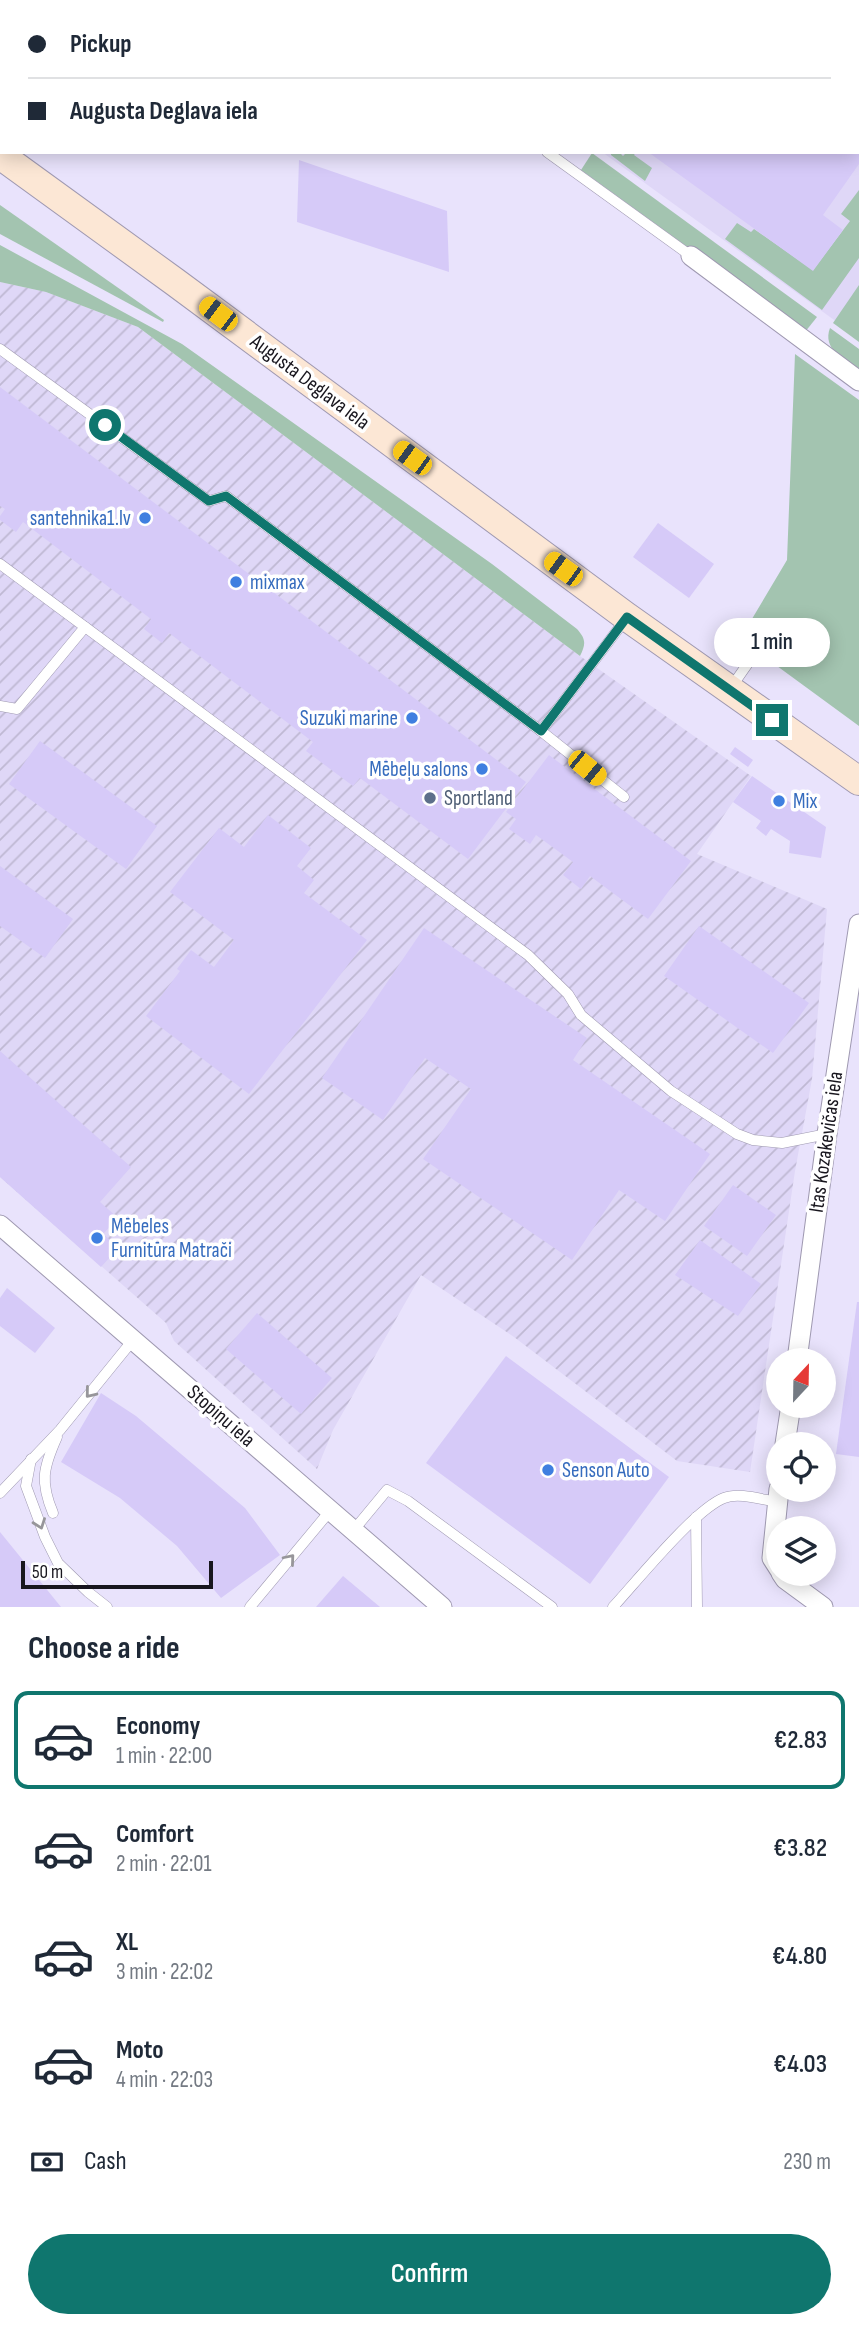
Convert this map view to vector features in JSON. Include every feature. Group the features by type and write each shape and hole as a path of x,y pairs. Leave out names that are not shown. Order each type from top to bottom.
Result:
{"main road":[{"name":"Augusta Deglava iela","path":"0,155 176,282 627,617 858,779"}],"street":[{"path":"691,256 859,381"},
{"name":"Itas Kozakevičas iela","path":"799,1348 859,924"},
{"name":"Stopiņu iela","path":"0,1225 442,1607"},
{"path":"794,1586 823,1607"}],"lane":[{"path":"550,154 691,256"},
{"path":"0,349 209,501 226,496 541,731 624,797"},
{"path":"0,564 528,955 568,995 581,1015 680,1097 737,1134 753,1140 782,1143 827,1134"},
{"path":"541,731 627,617"},
{"path":"0,706 17,709 85,627"},
{"path":"730,690 758,649"},
{"path":"0,1493 60,1430 133,1340"},
{"path":"53,1513 45,1493 43,1476 60,1430"},
{"path":"31,1459 26,1486 45,1538 58,1563 107,1607"},
{"path":"353,1531 387,1490 408,1501 552,1607"},
{"path":"613,1607 696,1517 725,1497 766,1496"},
{"path":"250,1607 330,1511"},
{"path":"696,1517 698,1607"}],"shaded area":[{"path":"605,154 859,154 859,338"},
{"path":"0,282 46,292 138,327 580,656 751,776 697,854 827,909 812,1079 795,1171 769,1348 766,1348 766,1365 750,1472 677,1461 514,1337 421,1275 333,1430 317,1469 174,1341 166,1323 0,1177"}],"green space":[{"path":"593,154 817,317 805,332 581,170"},
{"path":"635,154 652,168 645,181 611,155"},
{"path":"859,190 859,258 822,310 725,239 737,223 751,232 754,229 813,270 850,221 841,214"},
{"path":"0,205 164,320 163,322 0,234"},
{"path":"0,245 182,344 492,564 577,629 584,642 580,656 138,327 46,292 0,282"},
{"path":"859,285 859,342 833,323"},
{"path":"830,328 859,349 859,371 832,348 828,335"},
{"path":"795,354 859,400 859,726 740,639 787,560"}],"building":[{"path":"651,154 859,154 859,164 823,215 843,230 813,271"},
{"path":"299,160 447,211 449,272 297,222"},
{"path":"0,387 526,782 468,859 360,778 353,786 306,751 313,742 169,633 162,643 144,629 151,619 23,522 16,532 0,520 5,509 0,506"},
{"path":"658,523 714,564 689,598 633,557"},
{"path":"40,741 157,826 126,869 9,784"},
{"path":"735,747 753,760 748,767 730,754"},
{"path":"549,755 691,861 648,919 590,876 581,889 563,875 573,862 536,835 530,844 509,829 516,819 506,812"},
{"path":"752,776 826,827 821,858 789,853 790,841 771,829 766,836 756,828 761,821 733,802"},
{"path":"268,815 311,848 297,866 314,880 304,893 367,940 249,1094 146,1016 180,971 177,969 191,950 214,967 234,940 170,892 219,828 244,847"},
{"path":"0,866 73,919 45,958 0,926"},
{"path":"699,926 809,1003 773,1053 664,976"},
{"path":"424,928 587,1038 573,1060 710,1154 665,1221 619,1190 572,1260 423,1159 471,1089 425,1058 383,1120 322,1078"},
{"path":"0,1051 131,1167 100,1202 118,1218 103,1234 119,1247 101,1267 0,1177"},
{"path":"733,1185 776,1215 747,1256 704,1226"},
{"path":"700,1240 761,1284 738,1316 675,1275"},
{"path":"7,1288 55,1328 35,1353 0,1326 0,1298"},
{"path":"857,1302 859,1302 859,1457 836,1454"},
{"path":"257,1313 332,1378 301,1414 226,1349"},
{"name":"Senson Auto","path":"506,1356 669,1477 590,1584 426,1463"},
{"path":"101,1393 136,1416 245,1508 280,1555 221,1598 177,1546 120,1498 61,1462"},
{"path":"0,1532 61,1607 0,1607"},
{"path":"343,1576 380,1607 316,1607"}],"place":[{"name":"santehnika1.lv","path":"145,518"},
{"name":"mixmax","path":"236,582"},
{"name":"Suzuki marine","path":"412,718"},
{"name":"Mēbeļu salons","path":"482,769"},
{"name":"Sportland","path":"430,798"},
{"name":"Mix","path":"779,801"},
{"name":"Mēbeles Furnitūra Matrači","path":"97,1238"},
{"name":"Senson Auto","path":"548,1470"}],"route":[{"path":"105,425 209,501 226,496 541,731 627,617 772,720"}]}
